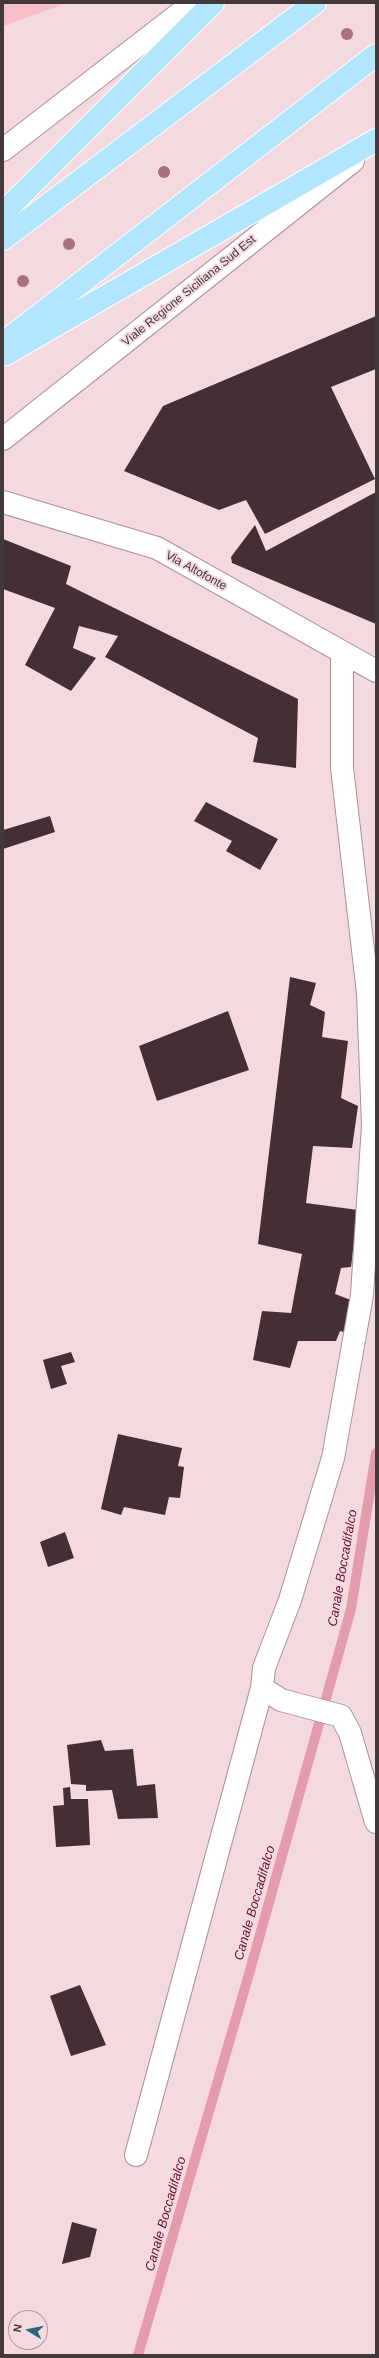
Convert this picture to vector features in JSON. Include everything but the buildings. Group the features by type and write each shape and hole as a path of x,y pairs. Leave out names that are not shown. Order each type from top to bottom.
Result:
{"main road":[{"path":"3,213 186,16 212,3"},
{"path":"3,239 221,76 310,7"},
{"path":"3,343 376,55"},
{"path":"3,356 81,313 376,140"}],"street":[{"path":"3,150 186,16"},
{"name":"Viale Regione Siciliana Sud Est","path":"3,439 376,144"},
{"name":"Via Altofonte","path":"3,502 157,548 376,671"},
{"path":"136,2155 262,1688 264,1668 290,1600 333,1458 362,1295 373,1125 368,993 342,768 342,653"},
{"path":"262,1688 281,1700 341,1716 350,1733 376,1822"}],"shaded area":[{"path":"3,3 67,3 3,26"}],"waterway":[{"name":"Canale Boccadifalco","path":"138,2355 249,1974 351,1609 376,1453"}]}
